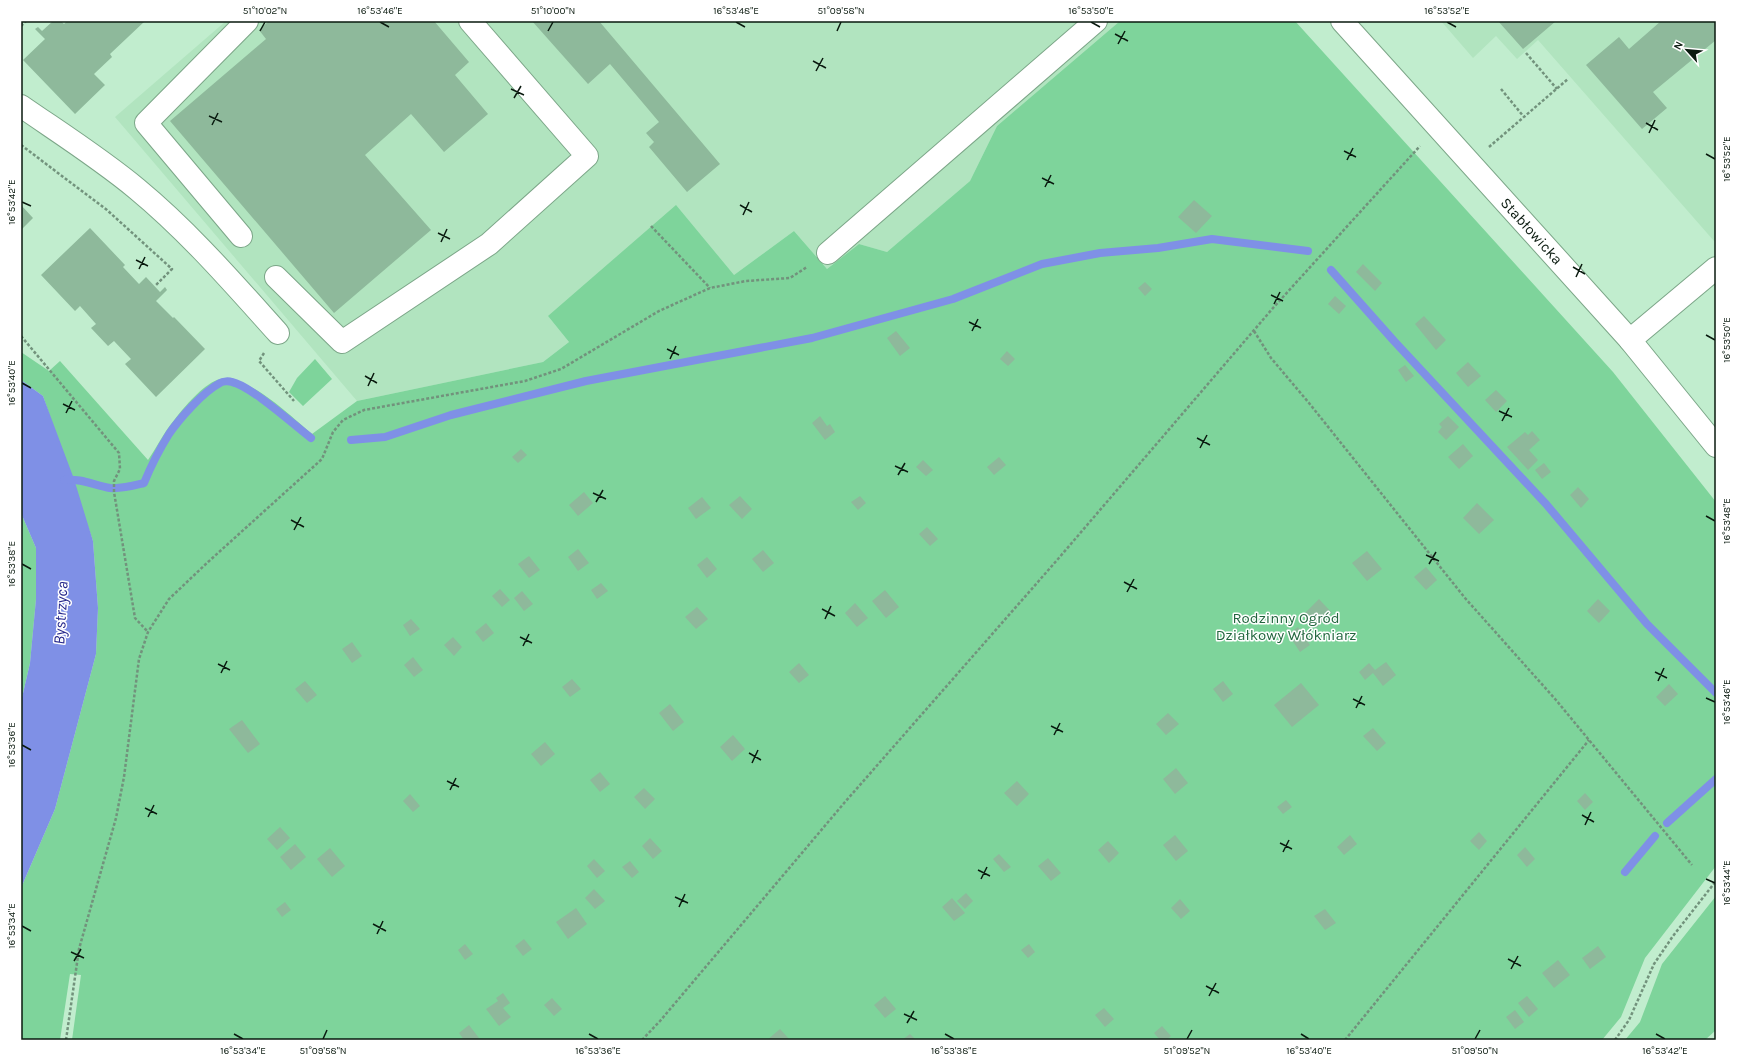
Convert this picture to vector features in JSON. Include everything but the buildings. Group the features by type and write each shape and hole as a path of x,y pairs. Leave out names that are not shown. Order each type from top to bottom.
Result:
{"street":[{"path":"240,236 146,123 247,21"},
{"path":"276,277 342,342 489,244 587,156 470,21"},
{"path":"828,254 1096,21"},
{"name":"Stabłowicka","path":"1342,21 1630,340 1716,446"},
{"path":"21,106 70,139 137,189 188,235 278,332"},
{"path":"1630,340 1716,268"}],"path":[{"path":"21,26 26,21"},
{"path":"1526,53 1557,89"},
{"path":"1483,152 1568,80"},
{"path":"1501,89 1524,117"},
{"path":"1547,98 1550,101"},
{"path":"642,1040 665,1015 845,802 1058,559 1254,331 1414,152 1439,128"},
{"path":"21,146 107,210 172,269 156,284"},
{"path":"651,226 710,288"},
{"path":"66,1040 79,949 116,818 124,777 139,659 148,632 169,599 322,459 333,432 343,420 364,410 525,381 562,369 658,311 710,288 746,281 790,278 828,254"},
{"path":"1254,331 1271,358 1309,403 1465,598 1556,700 1692,865"},
{"path":"278,332 259,361 294,400"},
{"path":"21,336 119,453 120,469 114,481 114,492 135,618 148,632"},
{"path":"1345,1040 1589,740"},
{"path":"1615,1040 1629,1020 1654,964 1673,936 1716,881"}],"shaded area":[{"path":"226,21 1120,21 997,126 970,181 887,252 859,244 827,269 794,231 734,275 548,316 569,342 543,362 357,401 115,117"},
{"path":"1441,21 1716,21 1716,239 1714,241 1538,40 1517,59 1496,36 1473,58"}],"green space":[{"name":"Rodzinny Ogród Działkowy Włókniarz","path":"1120,21 1295,21 1613,372 1716,502 1716,866 1645,958 1621,1017 1602,1040 72,1040 81,975 70,974 60,1040 21,1040 21,888 55,809 96,654 98,608 93,541 43,396 21,380 21,352 49,371 60,361 148,460 167,429 184,408 194,397 217,380 228,379 241,382 254,388 281,407 312,434 357,401 543,362 569,342 548,316 676,205 734,275 794,231 827,269 859,244 887,252 970,181 997,126"},
{"path":"315,359 332,379 303,406 289,392 297,378"},
{"path":"21,513 36,548 36,599 30,663 21,702"},
{"path":"1716,896 1716,1030 1705,1040 1625,1040 1640,1022 1662,964"}],"water":[{"name":"Bystrzyca","path":"21,380 43,396 74,479 93,541 98,608 96,654 55,809 21,888 21,702 30,663 36,599 36,548 21,513"}],"waterway":[{"path":"351,440 385,437 451,415 586,381 812,338 953,299 1042,264 1100,253 1158,248 1212,239 1308,251"},
{"path":"1331,270 1394,341 1546,504 1647,624 1716,693"},
{"path":"64,480 81,481 110,488 127,487 144,483 162,446 179,421 192,406 213,387 228,381 240,385 261,398 311,438"},
{"path":"1667,823 1716,779"},
{"path":"1625,872 1655,836"}]}
